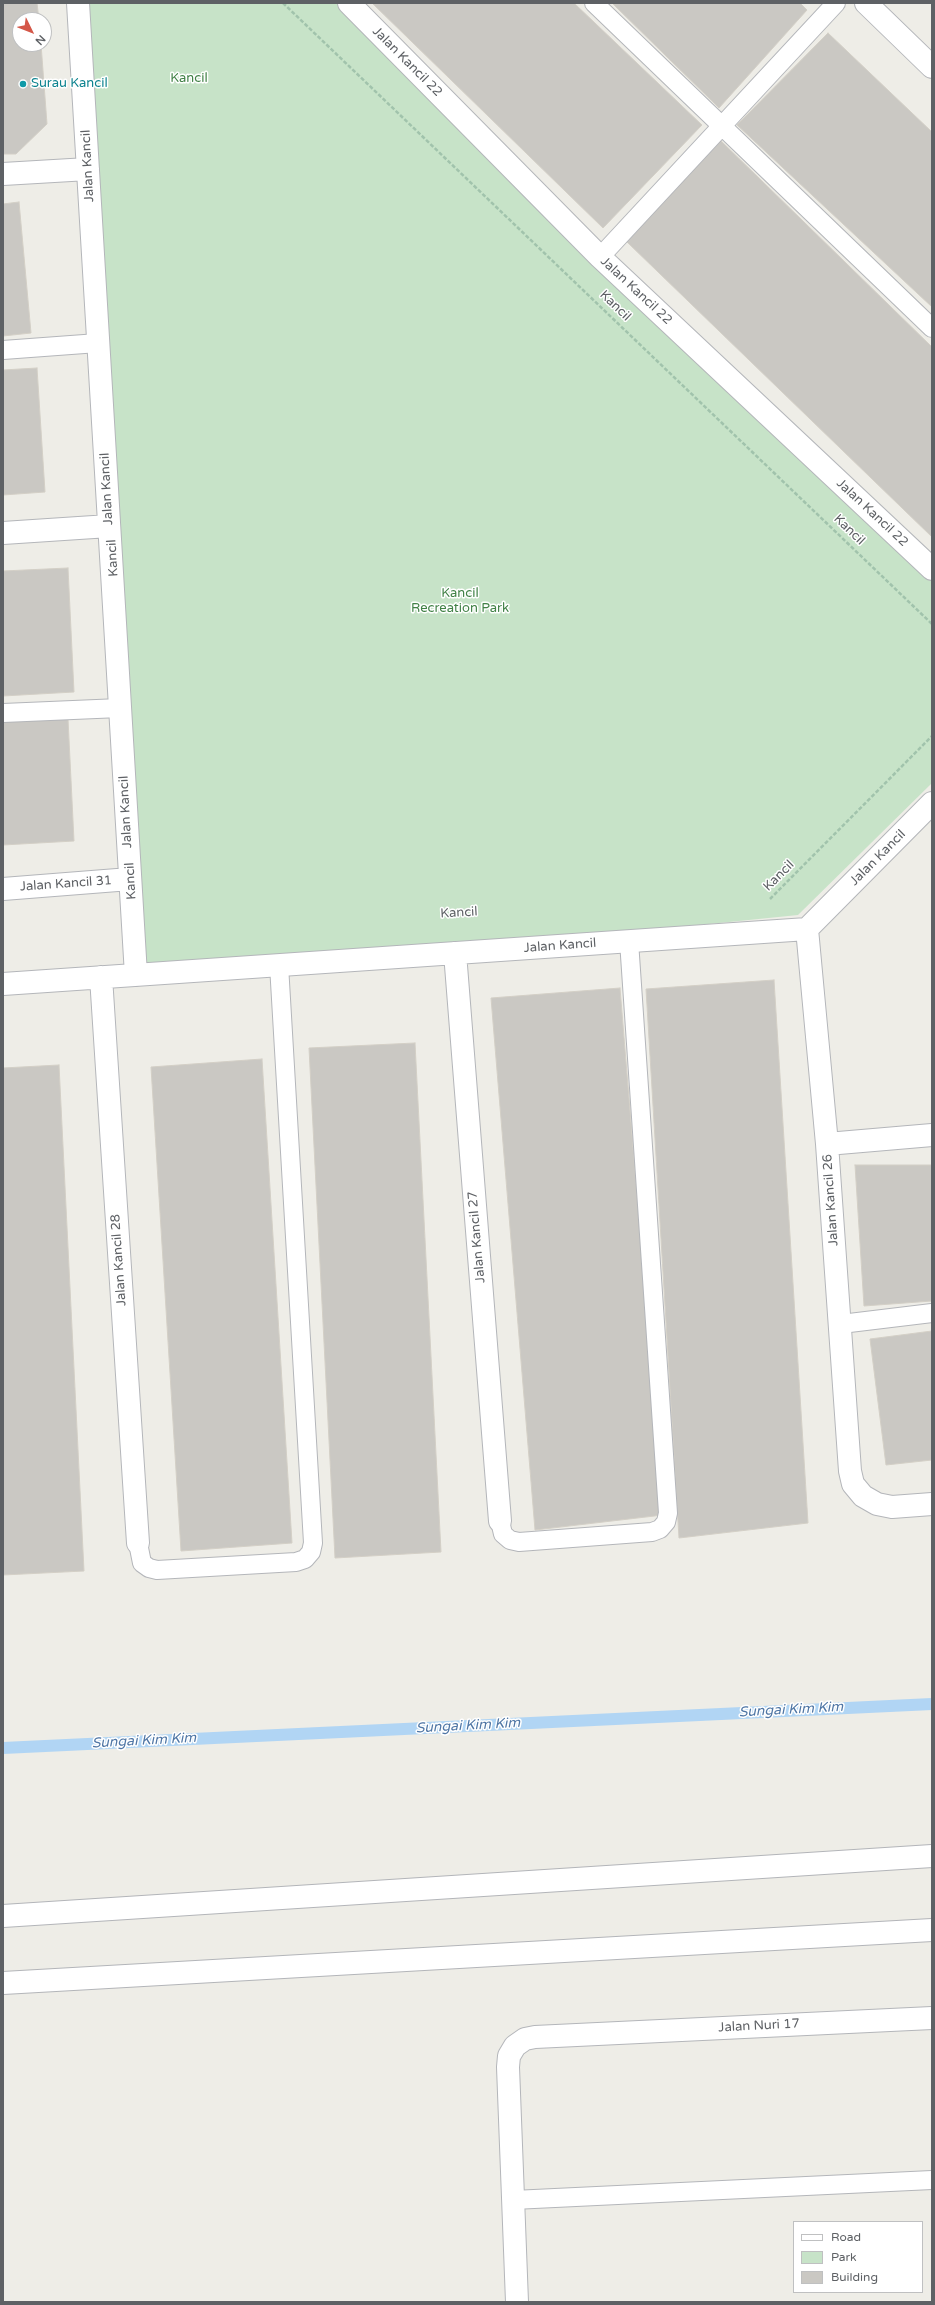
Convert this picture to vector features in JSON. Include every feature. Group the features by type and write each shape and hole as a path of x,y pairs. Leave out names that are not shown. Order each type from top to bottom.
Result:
{"street":[{"name":"Jalan Kancil","path":"78,3 136,975"},
{"name":"Jalan Kancil 22","path":"349,3 600,257 932,569"},
{"path":"866,3 932,67"},
{"path":"3,174 88,169"},
{"path":"3,533 109,526"},
{"name":"Jalan Kancil","path":"3,984 807,929 932,803"},
{"name":"Jalan Kancil 31","path":"3,889 130,879"},
{"name":"Jalan Kancil 26","path":"807,929 827,1144 841,1324 850,1471 853,1484 863,1496 876,1504 892,1507 932,1504"},
{"name":"Jalan Kancil 27","path":"455,953 500,1521"},
{"name":"Jalan Kancil 28","path":"101,977 138,1543"},
{"path":"827,1144 932,1135"},
{"path":"3,1916 932,1856"},
{"path":"3,1983 932,1930"},
{"name":"Jalan Nuri 17","path":"517,2302 508,2067 509,2056 515,2046 525,2040 535,2037 932,2018"}],"lane":[{"path":"594,3 932,328"},
{"path":"600,257 836,3"},
{"path":"3,350 98,343"},
{"path":"3,713 120,708"},
{"path":"500,1521 503,1534 510,1540 519,1542 652,1532 660,1529 666,1522 668,1513 629,941"},
{"path":"138,1543 142,1563 149,1568 157,1570 296,1562 305,1559 311,1552 313,1543 279,965"},
{"path":"841,1324 932,1313"},
{"path":"513,2200 932,2180"}],"path":[{"name":"Kancil","path":"283,3 932,624"},
{"name":"Kancil","path":"769,900 932,736"}],"green space":[{"name":"Kancil Recreation Park","path":"78,3 349,3 932,572 932,783 798,915 136,982"}],"building":[{"name":"Surau Kancil","path":"3,3 37,3 38,12 12,12 12,52 42,52 47,124 16,154 3,154"},
{"path":"372,3 574,3 702,125 603,228"},
{"path":"612,3 800,3 807,10 719,108"},
{"path":"828,33 932,132 932,307 737,125"},
{"path":"718,138 932,347 932,537 627,242"},
{"path":"19,202 31,333 3,336 3,204"},
{"path":"37,368 45,492 3,495 3,370"},
{"path":"68,568 74,692 3,696 3,571"},
{"path":"68,719 74,841 3,845 3,722"},
{"path":"774,980 808,1523 679,1538 646,989"},
{"path":"620,988 663,1515 535,1530 491,998"},
{"path":"415,1043 441,1552 335,1558 309,1048"},
{"path":"262,1059 292,1543 181,1551 151,1067"},
{"path":"59,1065 84,1571 3,1575 3,1068"},
{"path":"855,1165 932,1165 932,1301 864,1306"},
{"path":"932,1331 932,1460 886,1465 870,1339"}],"waterway":[{"name":"Sungai Kim Kim","path":"3,1748 932,1704"}],"place":[{"name":"Surau Kancil","path":"23,84"}]}
